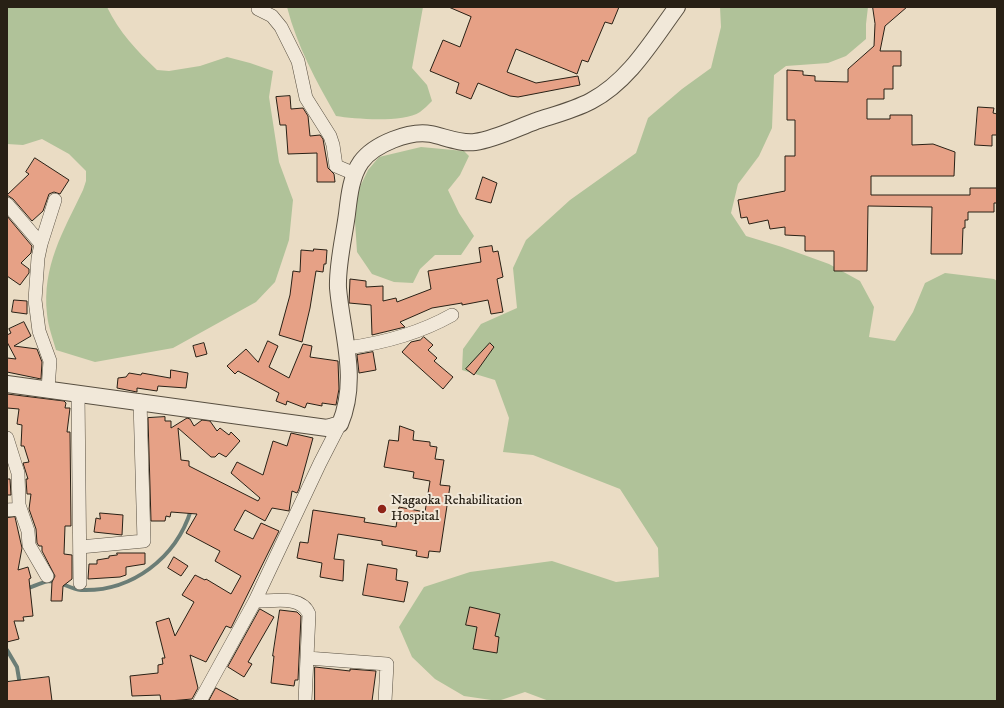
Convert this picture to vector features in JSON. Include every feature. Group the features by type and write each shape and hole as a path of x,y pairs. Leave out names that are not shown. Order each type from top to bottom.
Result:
{"street":[{"path":"200,701 255,601 340,424 349,398 347,348 338,279 349,196 355,174 361,161 368,154 389,142 412,134 428,134 473,142 590,102 610,90 626,75 677,7"},
{"path":"258,9 272,16 281,27 298,61 306,98 330,136 336,166 355,174"},
{"path":"48,389 50,361 39,331 35,300 40,244 55,200"},
{"path":"7,204 40,244"},
{"path":"347,348 383,341 406,334 452,315"},
{"path":"7,384 327,428 340,424"},
{"path":"78,393 80,583"},
{"path":"80,547 144,541 140,402"},
{"path":"8,445 18,473 13,509 28,531 29,545 47,576"},
{"path":"255,601 294,601 307,609 309,614 305,701"},
{"path":"307,658 387,664 385,701"}],"green space":[{"path":"7,7 107,7 117,25 129,41 157,70 169,71 200,66 227,57 273,71 269,97 279,162 293,200 289,240 275,282 256,302 173,348 95,362 56,350 49,328 47,314 46,297 48,280 56,250 83,190 86,181 86,171 69,154 42,139 23,145 7,144"},
{"path":"287,7 423,7 412,68 427,85 432,101 420,112 402,118 366,119 336,116 314,76 296,36"},
{"path":"720,7 868,7 866,39 846,56 828,63 786,66 774,75 772,128 759,156 738,184 731,213 746,236 829,264 860,281 874,307 869,337 895,341 913,312 925,283 945,273 994,279 997,281 997,701 549,701 525,692 498,701 464,696 435,679 412,657 399,627 424,587 470,572 552,561 616,582 659,577 658,548 620,489 533,455 503,452 509,418 495,380 462,370 463,349 481,324 517,308 513,268 526,240 570,200 636,153 648,118 682,89 711,68 721,27"},
{"path":"421,147 464,151 469,156 460,175 448,190 459,213 474,236 461,255 435,255 420,269 413,283 394,282 372,274 357,252 355,221 358,191 368,170 379,157"}],"building":[{"path":"449,7 619,7 612,24 605,22 588,62 582,60 577,74 516,49 507,72 536,83 578,76 580,85 518,97 510,96 478,83 471,99 456,93 459,83 430,71 443,40 460,47 471,17"},
{"path":"873,7 907,7 885,26 880,51 901,51 901,66 893,66 893,89 884,89 884,99 867,99 867,119 890,119 890,115 912,115 912,145 933,144 955,152 954,176 871,176 871,195 970,195 970,188 997,188 997,203 994,203 994,212 968,212 968,220 965,220 965,228 963,228 962,254 931,254 932,207 868,206 867,271 834,271 834,251 805,251 805,236 785,235 785,227 770,229 768,220 749,224 747,217 741,218 738,200 785,191 785,156 795,156 795,120 787,120 787,70 803,71 803,75 815,76 815,81 848,82 848,69 874,46 875,24"},
{"path":"290,96 291,109 303,108 308,116 310,136 320,135 323,139 328,168 334,174 335,182 317,182 317,153 288,154 286,125 280,125 276,97"},
{"path":"978,107 994,108 993,113 997,114 997,135 992,135 992,146 975,145"},
{"path":"35,158 69,180 60,194 54,192 49,194 43,211 32,221 13,199 7,195 29,174 26,172"},
{"path":"483,177 497,183 491,203 476,199"},
{"path":"7,216 32,246 31,253 21,263 29,269 29,273 20,285 7,276"},
{"path":"492,246 493,252 498,251 503,277 497,279 503,312 491,314 488,300 462,305 462,303 432,308 400,322 405,327 372,335 371,305 349,303 350,279 366,281 366,287 383,286 383,301 396,298 397,302 431,289 428,271 481,262 479,248"},
{"path":"314,249 327,250 326,264 324,264 323,272 316,271 310,308 302,342 279,335 290,295 293,271 300,272 301,250 313,251"},
{"path":"14,300 27,301 27,314 12,312"},
{"path":"24,322 31,336 14,346 37,349 42,362 41,379 7,372 7,358 16,359 7,342 7,335 11,333 9,329"},
{"path":"424,337 433,345 428,350 437,358 434,361 453,377 443,389 402,352 411,342 420,340"},
{"path":"268,341 278,346 269,367 289,378 303,344 312,346 310,357 338,361 339,389 336,405 322,403 322,406 307,403 305,408 287,401 286,405 276,401 279,393 238,371 235,374 227,366 246,349 258,362"},
{"path":"204,343 207,354 196,357 193,346"},
{"path":"490,343 494,347 474,375 466,369"},
{"path":"373,352 376,370 359,373 357,355"},
{"path":"171,370 188,373 186,388 158,386 157,391 137,388 137,392 117,388 118,378 126,377 129,373 141,375 142,373 170,378"},
{"path":"7,394 64,401 66,403 65,408 70,408 67,432 70,432 71,526 65,526 64,554 72,555 72,579 63,586 62,601 51,601 52,582 55,576 42,551 42,546 39,546 37,543 36,529 29,509 31,494 27,494 26,479 28,479 23,463 29,462 24,446 21,446 22,425 17,424 19,409 7,408"},
{"path":"165,417 165,421 171,421 171,428 187,418 190,419 194,426 202,420 210,421 217,431 220,428 229,435 231,432 240,441 226,457 219,453 215,457 211,457 178,428 181,460 189,461 189,466 258,501 260,498 231,473 237,462 263,475 273,441 287,446 291,433 313,438 299,489 297,493 292,491 289,511 272,508 265,521 245,510 234,530 253,539 261,523 279,531 231,628 226,626 206,662 190,655 198,688 192,699 161,701 160,695 132,696 130,676 158,673 158,665 163,664 162,658 165,658 156,622 169,618 175,636 194,602 182,595 195,575 205,580 206,579 231,594 241,576 215,561 220,551 186,533 197,514 171,512 170,517 166,516 165,521 151,521 148,418"},
{"path":"400,426 414,431 413,440 430,442 430,446 437,447 435,459 444,460 440,485 450,486 440,552 429,551 428,558 416,556 417,551 382,545 382,541 338,534 334,559 344,560 343,581 320,577 322,563 297,558 300,542 308,543 313,510 365,518 364,522 396,527 399,507 425,512 430,481 413,478 414,472 384,467 389,440 398,441"},
{"path":"7,479 10,479 11,495 7,495"},
{"path":"100,513 123,515 122,535 94,532 96,518 100,519"},
{"path":"15,517 22,548 18,570 28,567 31,578 29,579 33,616 23,617 24,621 14,621 19,639 7,642 7,518"},
{"path":"117,553 145,553 145,564 126,567 126,575 120,577 88,579 89,564 97,564 97,560 109,558 109,556 117,555"},
{"path":"174,557 188,566 181,576 168,568"},
{"path":"368,564 397,569 396,580 408,582 404,602 363,595"},
{"path":"470,607 500,614 495,636 499,637 497,653 473,649 477,627 466,625"},
{"path":"260,609 274,617 248,662 252,664 244,677 228,667"},
{"path":"280,610 297,612 301,616 298,680 295,680 294,686 271,683 273,656"},
{"path":"315,667 350,671 350,669 376,671 372,701 315,701"},
{"path":"49,677 52,701 7,701 7,682"},
{"path":"216,688 240,701 209,701"}],"waterway":[{"path":"25,589 51,581 81,590 100,589 118,585 134,578 150,569 175,543 191,510"},
{"path":"7,650 17,667 20,685"}],"place":[{"name":"Nagaoka Rehabilitation Hospital","path":"382,509"}]}
